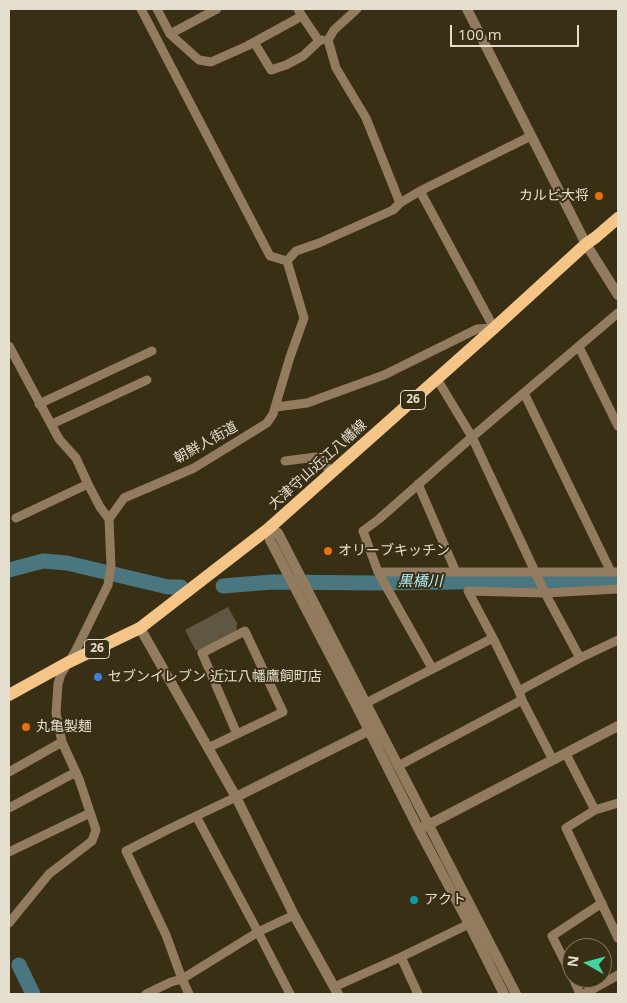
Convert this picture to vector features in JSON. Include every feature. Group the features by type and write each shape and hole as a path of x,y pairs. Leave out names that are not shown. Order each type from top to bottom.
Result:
{"main road":[{"name":"大津守山近江八幡線","path":"9,695 67,663 140,628 268,529 586,244 618,218"}],"street":[{"path":"141,9 270,256 287,261 296,251 319,243 393,210 420,190 531,136"},
{"path":"157,9 170,34 199,60 211,62 254,42 300,12 323,40 336,68 366,118 400,203"},
{"path":"170,34 217,9"},
{"path":"254,42 271,70 303,56 357,9"},
{"path":"467,9 586,244 618,295"},
{"path":"276,407 307,403 384,375 477,329 494,328 420,190"},
{"name":"朝鮮人街道","path":"109,519 124,498 194,468 267,424 276,407 290,357 304,318 287,261"},
{"path":"432,668 378,572 363,532 618,313"},
{"path":"9,346 59,439 76,458 100,507 109,519 112,566 108,585 79,644 61,674 58,684 56,713 62,742 76,772 96,830 92,842 49,874 9,923"},
{"path":"578,347 618,426"},
{"path":"39,404 152,351"},
{"path":"436,379 472,437 545,593 580,658"},
{"path":"52,424 146,380"},
{"path":"378,572 614,572 524,393"},
{"path":"285,461 316,457 332,472"},
{"path":"16,518 88,484"},
{"path":"418,484 456,572"},
{"path":"268,529 278,533 298,571 304,595 373,729 419,830 504,994"},
{"path":"268,529 270,540 286,572 304,595 366,704 373,729 398,766 516,994"},
{"path":"553,760 468,592 545,593 618,590"},
{"path":"140,628 236,798 294,915 336,990 469,924"},
{"path":"208,748 283,712 245,631 202,653 237,734"},
{"path":"366,704 492,638"},
{"path":"518,691 618,640"},
{"path":"398,766 522,700"},
{"path":"419,830 618,726"},
{"path":"189,994 166,935 126,851 373,729"},
{"path":"9,772 62,742"},
{"path":"566,754 595,810"},
{"path":"9,808 76,772"},
{"path":"617,806 595,810 566,828 618,938"},
{"path":"9,852 90,813"},
{"path":"196,816 290,994"},
{"path":"562,956 552,936 602,903"},
{"path":"146,994 182,979 258,932 294,915"},
{"path":"401,957 418,994"},
{"path":"584,994 618,975"}],"shaded area":[{"path":"228,607 237,623 236,631 196,651 185,630"}],"waterway":[{"name":"黒橋川","path":"9,570 43,561 67,563 168,587 181,587"},
{"name":"黒橋川","path":"223,586 272,582 532,581 618,583"},
{"path":"19,965 33,994"}],"place":[{"name":"カルビ大将","path":"599,196"},
{"name":"オリーブキッチン","path":"328,551"},
{"name":"セブンイレブン 近江八幡鷹飼町店","path":"98,677"},
{"name":"丸亀製麺","path":"26,727"},
{"name":"アクト","path":"414,900"}]}
